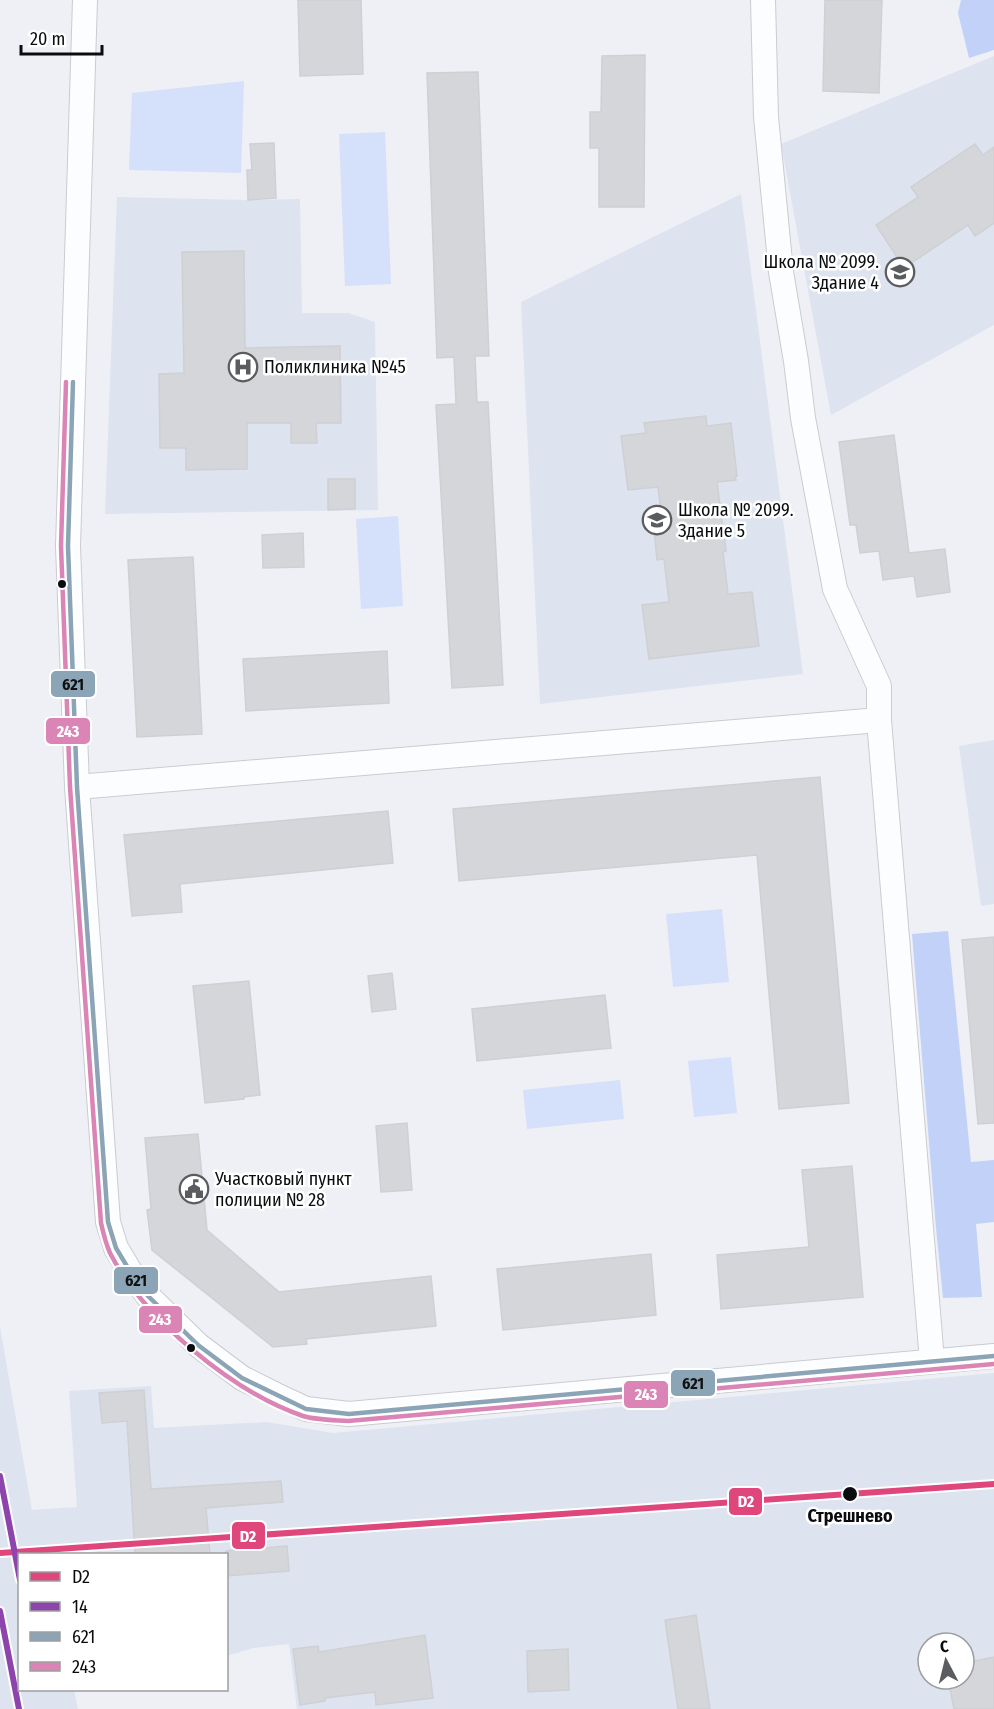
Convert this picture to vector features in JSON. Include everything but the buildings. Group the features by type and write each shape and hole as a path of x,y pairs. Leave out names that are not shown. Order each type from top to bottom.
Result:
{"street":[{"path":"85,0 68,546 77,787 107,1210 116,1248 130,1273 148,1296 198,1345 242,1378 306,1409 349,1414 994,1356"},
{"path":"763,0 766,117 781,272 803,418 835,590 879,686 879,720 932,1361"},
{"path":"77,787 879,720"}],"shaded area":[{"path":"961,0 994,0 994,50 969,58 958,13"},
{"name":"Школа № 2099. Здание 4","path":"994,56 994,325 831,415 781,144"},
{"path":"244,81 241,173 129,170 132,93"},
{"path":"385,132 391,284 345,286 339,134"},
{"name":"Школа № 2099. Здание 5","path":"741,194 803,674 540,704 521,302"},
{"name":"Поликлиника №45","path":"117,197 300,199 302,313 348,313 375,322 378,510 105,514"},
{"path":"398,516 403,606 361,609 356,519"},
{"path":"994,740 994,904 981,906 959,746"},
{"path":"722,909 729,982 673,987 666,914"},
{"path":"948,931 971,1162 994,1160 994,1222 976,1224 982,1297 943,1298 936,1228 912,934"},
{"path":"731,1057 737,1113 694,1117 688,1061"},
{"path":"620,1080 624,1119 527,1129 523,1090"},
{"path":"0,1327 32,1510 77,1507 69,1391 151,1386 154,1428 267,1422 333,1433 994,1373 994,1709 297,1709 289,1644 253,1648 228,1656 228,1553 18,1553 18,1691 74,1691 78,1709 0,1709"}],"transit line":[{"name":"243","path":"66,382 61,546 70,787 101,1223 110,1253 125,1278 145,1303 193,1350 248,1390 303,1416 325,1420 348,1421 994,1364"},
{"name":"621","path":"73,382 68,546 77,787 108,1222 116,1248 148,1296 198,1345 242,1378 306,1409 349,1414 994,1356"},
{"name":"14","path":"0,1476 18,1570"},
{"name":"D2","path":"0,1553 994,1484"},
{"name":"14","path":"0,1611 19,1709"}],"place":[{"name":"Школа № 2099. Здание 4","path":"900,272"},
{"name":"Поликлиника №45","path":"243,367"},
{"name":"Школа № 2099. Здание 5","path":"657,520"},
{"name":"Участковый пункт полиции № 28","path":"194,1189"},
{"name":"Стрешнево","path":"850,1494"}]}
